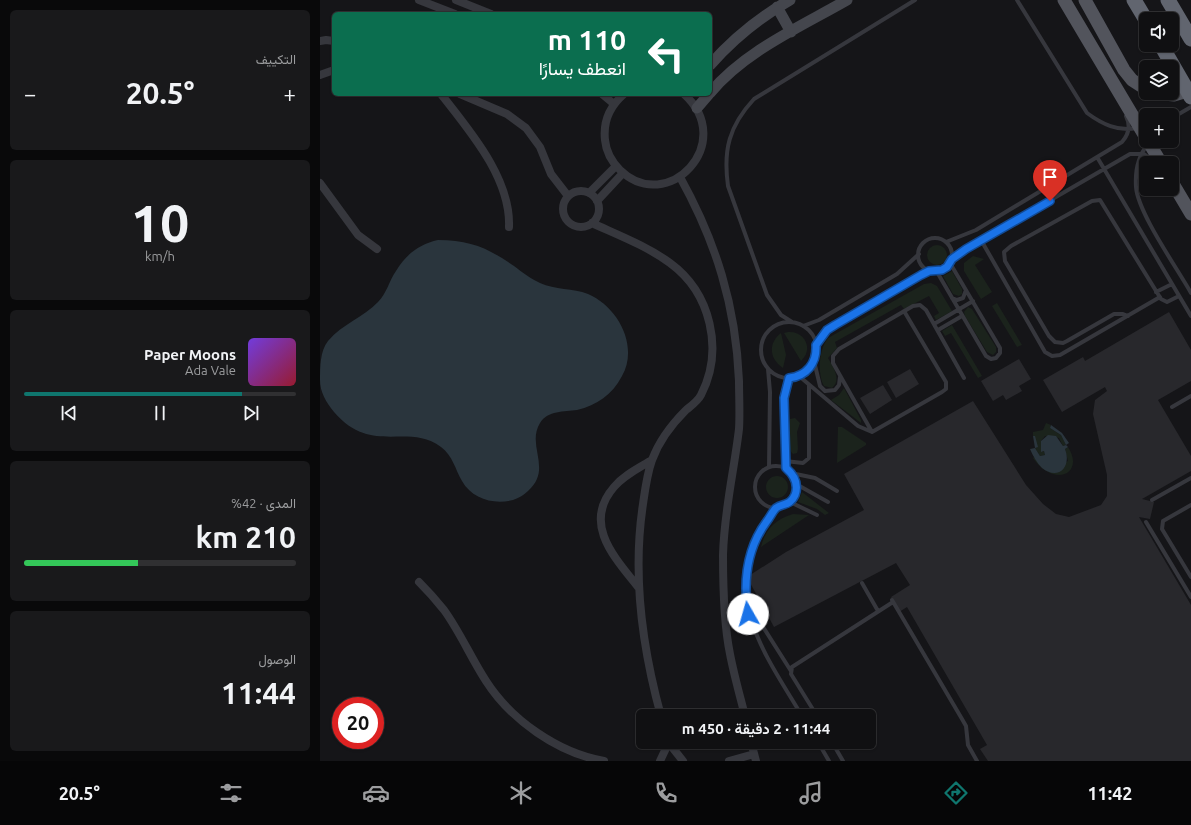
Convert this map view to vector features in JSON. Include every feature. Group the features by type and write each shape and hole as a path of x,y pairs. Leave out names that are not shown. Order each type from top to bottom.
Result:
{"highway":[{"path":"1134,0 1141,12"},
{"path":"1168,0 1191,39"},
{"path":"1165,52 1191,97"}],"main road":[{"path":"1064,0 1139,126"},
{"path":"1085,0 1124,70 1132,80 1139,84"},
{"path":"1179,94 1191,90"},
{"path":"1179,194 1191,214"}],"street":[{"path":"419,0 450,12"},
{"path":"456,0 486,12"},
{"path":"712,63 738,37 777,7 790,0"},
{"path":"712,92 737,66 751,56 847,0"},
{"path":"777,7 791,32"},
{"path":"320,41 332,41"},
{"path":"320,75 332,71"},
{"path":"442,96 470,131 497,178 507,202 510,215 509,227"},
{"path":"465,96 507,114 526,128 540,146 551,174 568,196"},
{"path":"604,96 614,104"},
{"path":"622,96 614,104 606,119 604,136 608,152 616,166 623,173 647,183 664,183 680,177 695,164 703,146 704,127 697,108 686,96"},
{"path":"697,108 708,96"},
{"path":"589,193 616,166"},
{"path":"597,201 623,173"},
{"path":"680,177 700,212 722,272 730,303 738,362 739,427 726,512 723,554 724,598 729,653 743,709"},
{"path":"321,187 358,235 377,248"},
{"path":"580,191 589,193 597,201 599,212 592,223 583,227 570,223 563,210 565,200 568,196 580,191"},
{"path":"592,223 670,263 683,274 693,287 708,316 713,350 707,382 700,397 672,426 661,442 652,460 640,523 638,587 644,640 659,709"},
{"path":"638,587 609,550 603,538 601,524 602,510 606,497 614,486 652,460"},
{"path":"419,582 444,610 486,681 504,705 548,740 576,757 601,761"},
{"path":"660,761 665,749"},
{"path":"673,749 683,761"},
{"path":"729,761 755,758"}],"lane":[{"path":"840,376 839,384 835,390 825,391 820,386 814,362 816,345 813,337 803,326 792,322 781,315 767,295 728,186 725,167 727,147 732,130 742,112 754,99 915,0"},
{"path":"1017,0 1087,113 1099,122 1118,129 1139,128"},
{"path":"1110,76 1111,86 1116,99"},
{"path":"1179,114 1191,107"},
{"path":"946,242 976,230 1097,157 1126,137 1129,125 1123,112"},
{"path":"1144,148 1137,165 1136,188 1141,206 1191,293"},
{"path":"937,272 986,356 991,359 996,358 1000,353 1000,348 951,261 952,250 946,242 938,238 928,239 921,246 919,254 922,266 929,271 937,272 942,270 951,261 981,240 1135,153 1144,154 1147,156"},
{"path":"1097,157 1191,316"},
{"path":"1128,316 1123,314 1114,314 1063,343 1055,342 1049,336 1005,261 1004,252 1011,246 1092,201 1100,200 1163,301 1168,302 1179,296"},
{"path":"981,240 1048,355 1060,355 1160,297"},
{"path":"803,326 823,318 897,274 919,254"},
{"path":"816,345 827,330 929,271"},
{"path":"1156,292 1172,284"},
{"path":"952,298 960,299 965,296 966,290"},
{"path":"934,324 973,301"},
{"path":"872,432 833,363 834,353 904,311 916,305 920,305 924,308 938,330 964,378"},
{"path":"872,432 942,392 947,387 945,379 904,311"},
{"path":"938,330 962,316"},
{"path":"769,467 770,392 768,369 761,354 764,337 769,330 776,325 792,322"},
{"path":"768,369 774,374 789,378 799,376 810,368 814,362"},
{"path":"799,376 858,426 872,432"},
{"path":"786,468 784,393 789,378"},
{"path":"785,461 803,463 810,458 809,385"},
{"path":"1172,407 1191,396"},
{"path":"777,508 764,504 756,494 756,481 759,475 769,467 774,466 786,468 791,472 815,478 837,491"},
{"path":"791,472 796,484 796,490 790,502 777,508 761,529 754,545 746,579 746,596 748,614 758,641 798,709"},
{"path":"1152,500 1191,478"},
{"path":"796,484 828,502"},
{"path":"790,502 818,515"},
{"path":"1191,505 1163,521 1161,525 1191,577"},
{"path":"1146,522 1191,597"},
{"path":"862,582 878,611"},
{"path":"791,672 794,664 892,601 962,718 969,749 979,761"},
{"path":"764,607 758,613 758,619 812,709"},
{"path":"822,749 829,761"},
{"path":"836,749 843,761"}],"shaded area":[{"path":"438,240 469,243 478,246 496,254 540,283 552,287 588,294 599,300 608,308 623,329 627,340 627,364 618,383 609,394 584,408 547,416 540,423 536,432 539,466 535,483 528,491 513,500 498,502 491,501 472,492 462,481 448,454 441,447 428,440 415,437 376,436 362,433 348,425 331,408 321,389 321,359 323,349 328,341 340,330 378,302 384,295 400,265 409,255 419,247"},
{"path":"933,245 941,245 947,251 947,259 941,265 933,265 927,259 927,251"},
{"path":"973,256 984,259 975,265 992,292 981,299 964,271 964,263"},
{"path":"952,271 962,289 962,294 959,296 953,294 943,276"},
{"path":"931,283 937,286 952,311 936,320 934,316 939,313 929,296 904,309 901,305 835,342 837,348 828,358 836,373 835,385 832,388 824,386 820,375 820,362 823,348 828,338 924,284"},
{"path":"997,303 1022,345 1017,347 992,306"},
{"path":"968,307 972,309 996,347 996,352 993,355 987,352 965,316 964,312"},
{"path":"952,325 982,376 978,378 951,333 945,336 942,331"},
{"path":"788,332 799,334 806,342 807,351 801,361 784,333"},
{"path":"781,333 786,355 783,368 775,360 772,351 774,341"},
{"path":"844,388 861,420 861,423 831,400 839,395"},
{"path":"795,418 800,423 797,432 798,449 797,453 793,454 789,443 788,432 790,419"},
{"path":"1046,423 1051,425 1050,428 1061,435 1066,445 1063,446 1059,438 1045,436 1041,441 1042,452 1044,451 1045,455 1040,456 1035,448 1035,436 1033,436 1033,432 1043,430"},
{"path":"1051,425 1062,433 1069,443 1066,445 1061,435 1050,428"},
{"path":"838,427 842,427 866,443 866,445 837,463"},
{"path":"1048,435 1056,436 1063,446 1066,445 1068,447 1065,449 1067,461 1065,466 1058,472 1048,472 1038,464 1034,457 1030,449 1035,448 1040,456 1045,455 1044,451 1041,452 1041,441"},
{"path":"1033,436 1035,436 1038,447 1035,448"},
{"path":"1068,447 1072,456 1073,464 1070,470 1065,474 1058,475 1050,473 1046,470 1049,472 1068,461 1065,449"},
{"path":"777,476 785,479 788,487 785,495 777,498 769,495 766,487 769,479"},
{"path":"802,492 829,513 825,515 817,509 798,502"},
{"path":"793,514 809,515 761,547 768,530 776,522"}],"building":[{"path":"1169,312 1191,350 1191,381 1158,400 1191,456 1191,471 1142,499 1154,502 1150,519 1139,517 1191,605 1191,761 988,761 980,749 987,745 907,607 899,612 891,597 910,585 896,563 774,627 747,577 786,552 864,510 844,474 973,401 1026,485 1043,504 1056,514 1069,517 1101,505 1107,496 1107,475 1093,414 1095,400 1107,391 1105,387 1062,412 1043,380 1083,357 1085,361"},
{"path":"1019,359 1031,379 1019,386 1022,391 1006,400 1003,395 993,401 981,381"},
{"path":"910,369 919,384 896,398 887,382"},
{"path":"883,385 892,400 870,414 860,398"}],"route":[{"path":"748,614 746,579 748,561 754,545 761,529 777,508 790,502 796,490 794,478 791,472 786,468 784,393 789,378 799,376 810,368 814,362 816,345 827,330 912,279 929,271 937,272 942,270 947,267 952,259 966,249 1050,201"}]}
